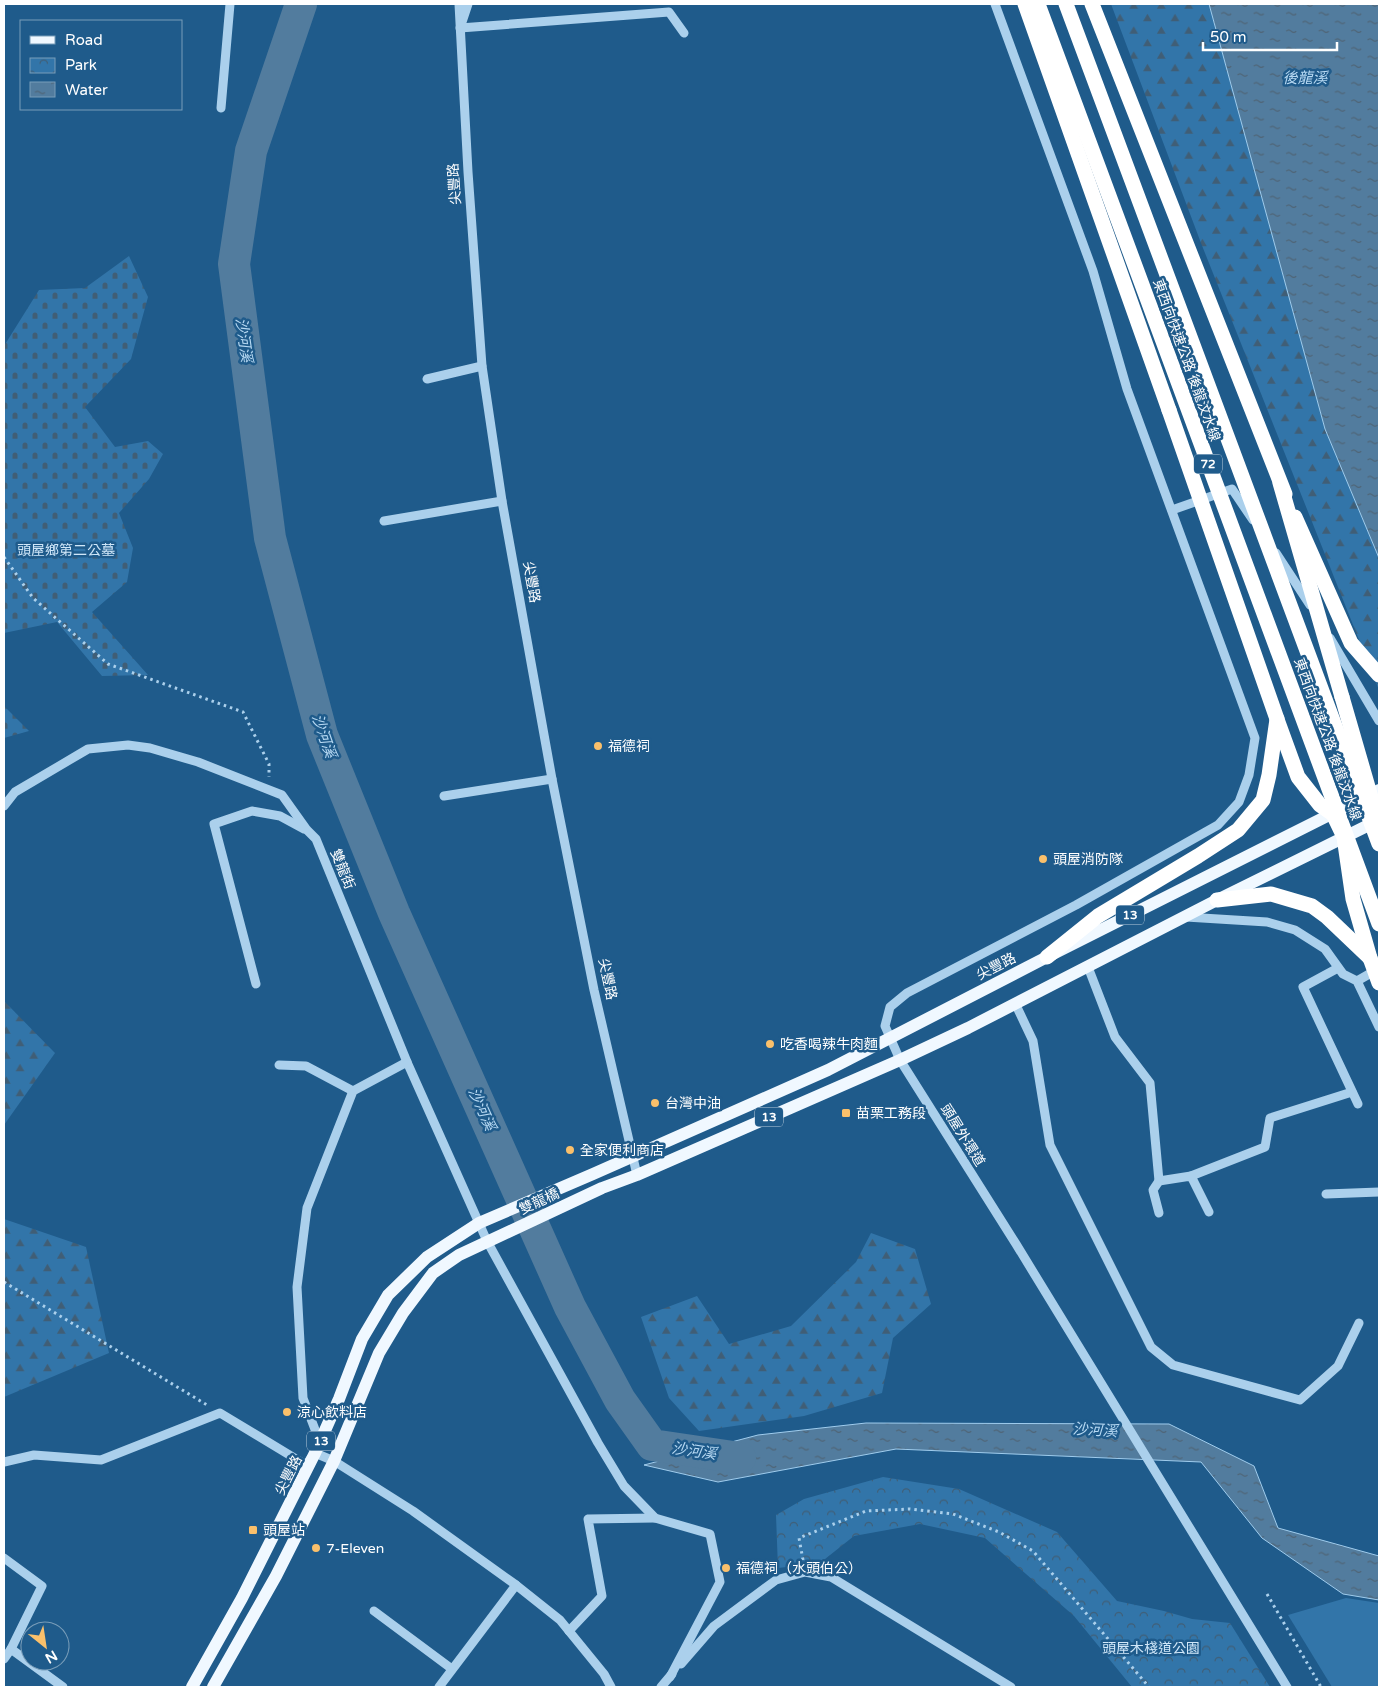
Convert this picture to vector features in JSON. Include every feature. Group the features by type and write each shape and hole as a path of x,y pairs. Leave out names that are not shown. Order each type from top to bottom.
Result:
{"highway":[{"path":"1025,4 1298,777 1320,804 1333,814 1344,837 1353,899 1375,963 1379,983"},
{"name":"東西向快速公路 後龍汶水線","path":"1038,4 1379,924"},
{"name":"東西向快速公路 後龍汶水線","path":"1066,4 1379,844"},
{"path":"1092,4 1280,483 1351,643 1379,675"},
{"path":"1280,483 1342,697 1375,792 1378,822"},
{"path":"1047,957 1098,916 1238,830 1262,800 1269,775 1277,718"},
{"path":"1217,900 1271,894 1312,906 1327,917 1375,963"}],"main road":[{"name":"尖豐路","path":"593,1174 828,1070 1047,957 1375,792"},
{"name":"13","path":"637,1175 900,1060 968,1028 1186,918 1217,900 1378,822"},
{"name":"雙龍橋","path":"479,1223 593,1174"},
{"name":"雙龍橋","path":"488,1241 602,1188 637,1175"},
{"name":"尖豐路","path":"192,1687 242,1598 315,1453 340,1399 362,1339 388,1295 427,1257 479,1223"},
{"name":"13","path":"213,1687 276,1576 334,1461 379,1353 404,1313 433,1273 459,1254 488,1241"}],"street":[{"path":"221,108 230,4"},
{"name":"尖豐路","path":"459,4 468,172 482,366 502,501 552,778 594,990 637,1175"},
{"path":"468,4 460,28 669,12 684,33"},
{"name":"頭屋外環道","path":"995,4 1093,271 1127,389 1255,738 1249,775 1239,802 1218,824 1076,905 907,993 890,1007 885,1026 900,1060 1016,1244 1287,1687"},
{"path":"427,379 482,366"},
{"path":"1172,510 1232,490 1300,588 1379,722"},
{"path":"384,521 502,501"},
{"name":"雙龍街","path":"4,806 15,792 88,749 128,745 150,748 198,762 282,795 307,830 316,839 407,1062 488,1241 598,1443 624,1486 654,1518"},
{"path":"444,796 552,778"},
{"path":"256,984 214,824 252,811 280,816 307,830"},
{"path":"1186,918 1267,922 1295,930 1325,949 1343,974 1357,981 1379,1027"},
{"path":"1357,981 1375,963"},
{"path":"1088,968 1116,1037 1150,1082 1159,1181 1153,1190 1159,1213"},
{"path":"1338,968 1303,987 1358,1104"},
{"path":"1015,1003 1033,1042 1050,1145 1151,1347 1173,1365 1300,1400 1338,1366 1359,1323"},
{"path":"4,1462 34,1455 101,1460 220,1413 306,1465 315,1453 319,1440 302,1398 297,1287 306,1208 353,1091 407,1062"},
{"path":"279,1065 306,1066 353,1091"},
{"path":"1159,1181 1191,1176 1265,1147 1270,1118 1352,1092"},
{"path":"1191,1176 1209,1212"},
{"path":"1326,1194 1379,1192"},
{"path":"315,1453 334,1461 413,1511 516,1584 560,1620 604,1674 611,1687"},
{"path":"569,1630 602,1596 588,1519 654,1518 710,1534 720,1582 670,1677"},
{"path":"4,1558 42,1586 4,1659"},
{"path":"661,1687 714,1626 776,1580 805,1572 831,1577 1012,1687"},
{"path":"439,1687 516,1584"},
{"path":"374,1611 452,1669"},
{"path":"10,1649 63,1687"}],"path":[{"path":"4,557 33,598 108,664 243,712 269,764 268,790"},
{"path":"4,1282 220,1413"},
{"path":"805,1572 799,1538 866,1511 910,1509 953,1514 999,1532 1033,1551 1149,1687"},
{"path":"1267,1594 1321,1687"}],"green space":[{"path":"1111,4 1209,4 1325,429 1379,558 1379,690 1201,243"},
{"name":"頭屋鄉第二公墓","path":"129,256 148,297 131,359 85,407 115,447 148,441 163,454 149,479 119,513 133,548 127,582 92,612 148,675 102,676 57,622 4,633 4,346 39,290 85,288"},
{"path":"4,706 29,731 4,738"},
{"path":"4,1001 55,1053 4,1125"},
{"path":"4,1219 86,1247 109,1353 4,1397"},
{"path":"871,1233 915,1249 931,1304 893,1338 882,1393 804,1416 699,1431 669,1398 641,1317 697,1296 729,1344 791,1326 856,1262"},
{"name":"頭屋木棧道公園","path":"883,1477 959,1489 1057,1532 1117,1601 1192,1619 1230,1623 1270,1687 1132,1687 1074,1616 985,1538 920,1524 854,1536 820,1563 778,1568 776,1515 804,1499"},
{"path":"1346,1598 1379,1603 1379,1687 1332,1687 1288,1615"}],"water":[{"name":"後龍溪","path":"1209,4 1379,4 1379,558 1325,429"},
{"name":"沙河溪","path":"866,1423 1169,1424 1254,1466 1278,1528 1379,1556 1379,1600 1343,1594 1262,1538 1201,1462 896,1449 718,1482 644,1465 758,1435"}],"waterway":[{"name":"沙河溪","path":"301,4 251,151 234,264 270,538 322,735 394,913 570,1307 620,1400 652,1445 740,1458"}],"place":[{"name":"福德祠","path":"598,746"},
{"name":"頭屋消防隊","path":"1043,859"},
{"name":"吃香喝辣牛肉麵","path":"770,1044"},
{"name":"台灣中油","path":"655,1103"},
{"name":"苗栗工務段","path":"846,1113"},
{"name":"全家便利商店","path":"570,1150"},
{"name":"涼心飲料店","path":"287,1412"},
{"name":"頭屋站","path":"253,1530"},
{"name":"7-Eleven","path":"316,1548"},
{"name":"福德祠（水頭伯公）","path":"726,1568"}]}
